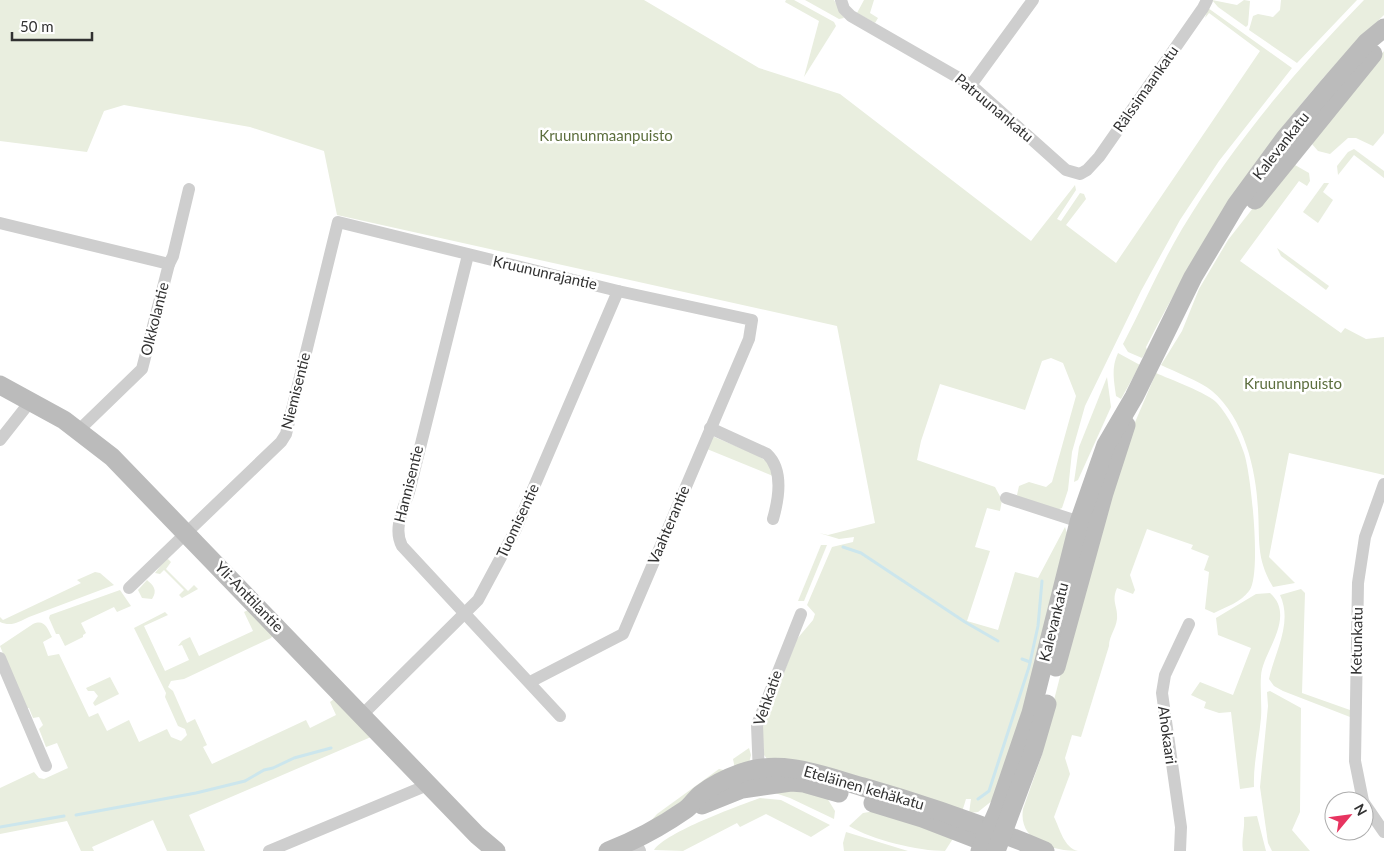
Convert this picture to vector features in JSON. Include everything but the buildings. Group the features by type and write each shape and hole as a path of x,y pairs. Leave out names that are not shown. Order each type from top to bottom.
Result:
{"main road":[{"name":"Kalevankatu","path":"994,843 1044,715 1086,524 1106,445 1134,397 1193,277 1236,205 1285,138 1362,49 1384,28"},
{"name":"Kalevankatu","path":"1193,277 1384,40"},
{"name":"Yli-Anttilantie","path":"0,384 29,399 79,430 112,457 430,784 480,843 496,851"},
{"name":"Eteläinen kehäkatu","path":"608,851 637,845 686,809 738,790 760,777 804,783 922,818 994,843 1045,851"}],"street":[{"name":"Patruunankatu","path":"841,0 844,9 851,16 971,85 1066,170 1080,174"},
{"path":"971,85 1033,0"},
{"name":"Rälssimaankatu","path":"1080,174 1087,170 1099,157 1207,0"},
{"path":"168,264 172,256 190,189"},
{"name":"Kruununrajantie","path":"338,222 618,291 752,320"},
{"name":"Niemisentie","path":"129,588 281,442 286,434 338,222"},
{"name":"Olkkolantie","path":"0,223 168,264 142,368 79,430"},
{"name":"Hannisentie","path":"468,255 409,492 398,527 398,539 402,546 467,613 560,716"},
{"name":"Tuomisentie","path":"362,714 467,613 490,579 515,532 618,291"},
{"name":"Vaahterantie","path":"530,682 622,634 749,339 752,320"},
{"path":"0,440 26,407 29,399"},
{"path":"710,428 767,454 774,460 779,490 773,519"},
{"name":"Ketunkatu","path":"1361,791 1354,761 1358,583 1365,537 1384,484"},
{"path":"1006,498 1086,524"},
{"name":"Vehkatie","path":"760,777 756,725 801,614"},
{"name":"Ahokaari","path":"1180,851 1181,827 1162,693 1165,675 1190,624"},
{"path":"0,658 46,766"},
{"path":"269,851 430,784"},
{"name":"Ketunkatu","path":"1374,817 1384,832"}],"green space":[{"name":"Kruununmaanpuisto","path":"0,0 644,0 759,68 840,94 1031,241 1075,185 1076,190 1057,219 1061,221 1080,193 1084,194 1086,199 1066,225 1116,263 1260,51 1209,13 1205,18 1208,8 1292,68 1219,161 1180,220 1141,291 1085,406 1072,452 1068,490 1062,508 1057,510 1018,498 1017,495 1019,486 1029,482 1046,487 1052,482 1076,396 1063,363 1051,358 1042,361 1025,410 940,384 921,441 917,460 995,487 1002,500 1000,511 987,508 975,547 990,551 967,621 998,630 1015,572 1038,578 1065,527 1067,533 1032,684 993,800 978,812 969,813 971,799 966,799 962,812 768,760 764,755 762,728 797,639 813,620 815,614 807,605 832,547 853,542 854,537 839,539 819,533 828,535 875,523 837,326 337,215 324,151 250,127 124,105 104,111 87,152 0,141"},
{"path":"786,0 794,0 834,22 836,26 804,77 819,21 785,2"},
{"path":"805,0 834,0 844,18 839,19"},
{"path":"864,0 874,0 870,13 878,18 875,23 857,13"},
{"path":"1212,0 1237,5 1244,0 1250,1 1248,25 1246,27 1218,7"},
{"path":"1281,0 1357,0 1297,63 1249,30 1253,16 1258,14 1273,17 1280,10"},
{"path":"1364,0 1384,0 1384,15 1313,90 1281,129 1251,171 1195,257 1146,347 1147,350 1142,358 1128,352 1123,344 1166,257 1201,198 1266,109 1314,53"},
{"path":"1384,51 1384,133 1373,146 1356,138 1348,138 1330,154 1318,151 1312,144"},
{"path":"1354,149 1384,171 1384,178 1354,155 1338,175 1337,166 1348,152"},
{"name":"Kruununpuisto","path":"1295,165 1309,173 1310,181 1307,186 1299,181 1240,261 1341,333 1345,328 1366,339 1384,337 1384,475 1289,453 1269,557 1295,583 1273,587 1261,558 1257,494 1251,461 1240,430 1223,402 1212,391 1194,380 1161,365 1182,331 1199,289 1228,240 1253,208"},
{"path":"1324,183 1329,183 1323,192 1333,200 1318,223 1303,212"},
{"path":"1277,248 1329,286 1326,290 1281,256"},
{"path":"1118,353 1140,365 1121,399 1116,396 1114,379 1114,364"},
{"path":"1156,373 1212,399 1225,414 1236,433 1244,453 1250,481 1255,546 1253,582 1246,595 1233,604 1214,613 1205,609 1209,572 1204,570 1209,556 1191,549 1193,545 1147,529 1130,575 1135,590 1133,594 1117,588 1115,601 1117,619 1109,646 1081,737 1072,735 1065,758 1070,774 1054,817 1066,842 1078,851 1068,851 1048,846 1031,836 1023,820 1023,809 1042,755 1047,727 1076,615 1133,427"},
{"path":"1107,377 1111,407 1078,480 1074,482 1079,447"},
{"path":"712,436 757,455 769,463 773,476 707,449"},
{"path":"821,545 827,545 804,601 798,601"},
{"path":"168,559 171,562 166,569 188,591 194,585 198,589 182,598 179,595 184,590 164,570 160,574 155,573 165,560"},
{"path":"95,572 100,573 114,585 15,623 0,622 0,617 3,620 81,583 77,580"},
{"path":"147,580 155,590 152,599 142,598 138,590"},
{"path":"1301,589 1305,593 1302,693 1350,710 1350,717 1283,691 1274,686 1269,679 1284,626 1284,606 1280,595"},
{"path":"120,590 131,606 117,612 114,607 81,623 86,633 83,637 65,646 59,634 56,634 49,618 50,615"},
{"path":"1270,593 1277,603 1280,613 1279,624 1261,676 1261,718 1255,761 1254,787 1240,789 1231,712 1219,713 1204,708 1206,702 1191,695 1200,682 1233,695 1251,648 1218,635 1216,618 1256,594"},
{"path":"248,610 273,635 271,638 184,679 171,681 168,687 173,691 187,723 195,719 207,745 203,747 212,764 306,720 310,728 336,715 330,702 334,699 371,737 189,815 205,851 167,851 153,820 92,847 94,851 81,851 67,821 0,834 0,788 34,772 39,778 44,779 68,768 57,743 46,747 39,729 43,725 39,717 33,718 29,708 25,708 0,646 33,624 43,623 52,637 43,642 48,656 59,654 89,717 98,713 107,731 129,720 139,742 167,729 171,737 181,741 187,735 185,729 178,726 165,697 166,693 134,628 165,612 168,615 144,626 165,671 189,660 182,645 178,646 182,641 190,637 199,656 253,631 244,612"},
{"path":"110,677 119,694 95,706 93,703 98,696 94,691 88,691 86,688"},
{"path":"1270,691 1301,708 1300,812 1292,830 1310,851 1272,851 1268,843 1260,787 1268,706 1267,692"},
{"path":"749,748 751,755 749,763 735,769 733,759"},
{"path":"719,769 728,771 650,822 657,814"},
{"path":"794,787 827,798 835,811 834,819 790,798 772,792"},
{"path":"760,798 781,800 830,825 811,837 766,814 740,827 737,823 683,851 654,850 673,835 687,828"},
{"path":"875,811 954,837 945,851 934,850 909,847 882,840 849,826 863,813"},
{"path":"1257,816 1266,851 1243,851 1244,817"},
{"path":"846,832 908,851 844,851 843,843"}],"waterway":[{"path":"843,547 861,553 965,622 998,641"},
{"path":"978,799 989,791 1029,667 1038,626 1042,581"},
{"path":"1022,659 1030,662"},
{"path":"76,815 196,793 245,781 264,770 294,758 331,748"},
{"path":"0,827 64,816"}]}
